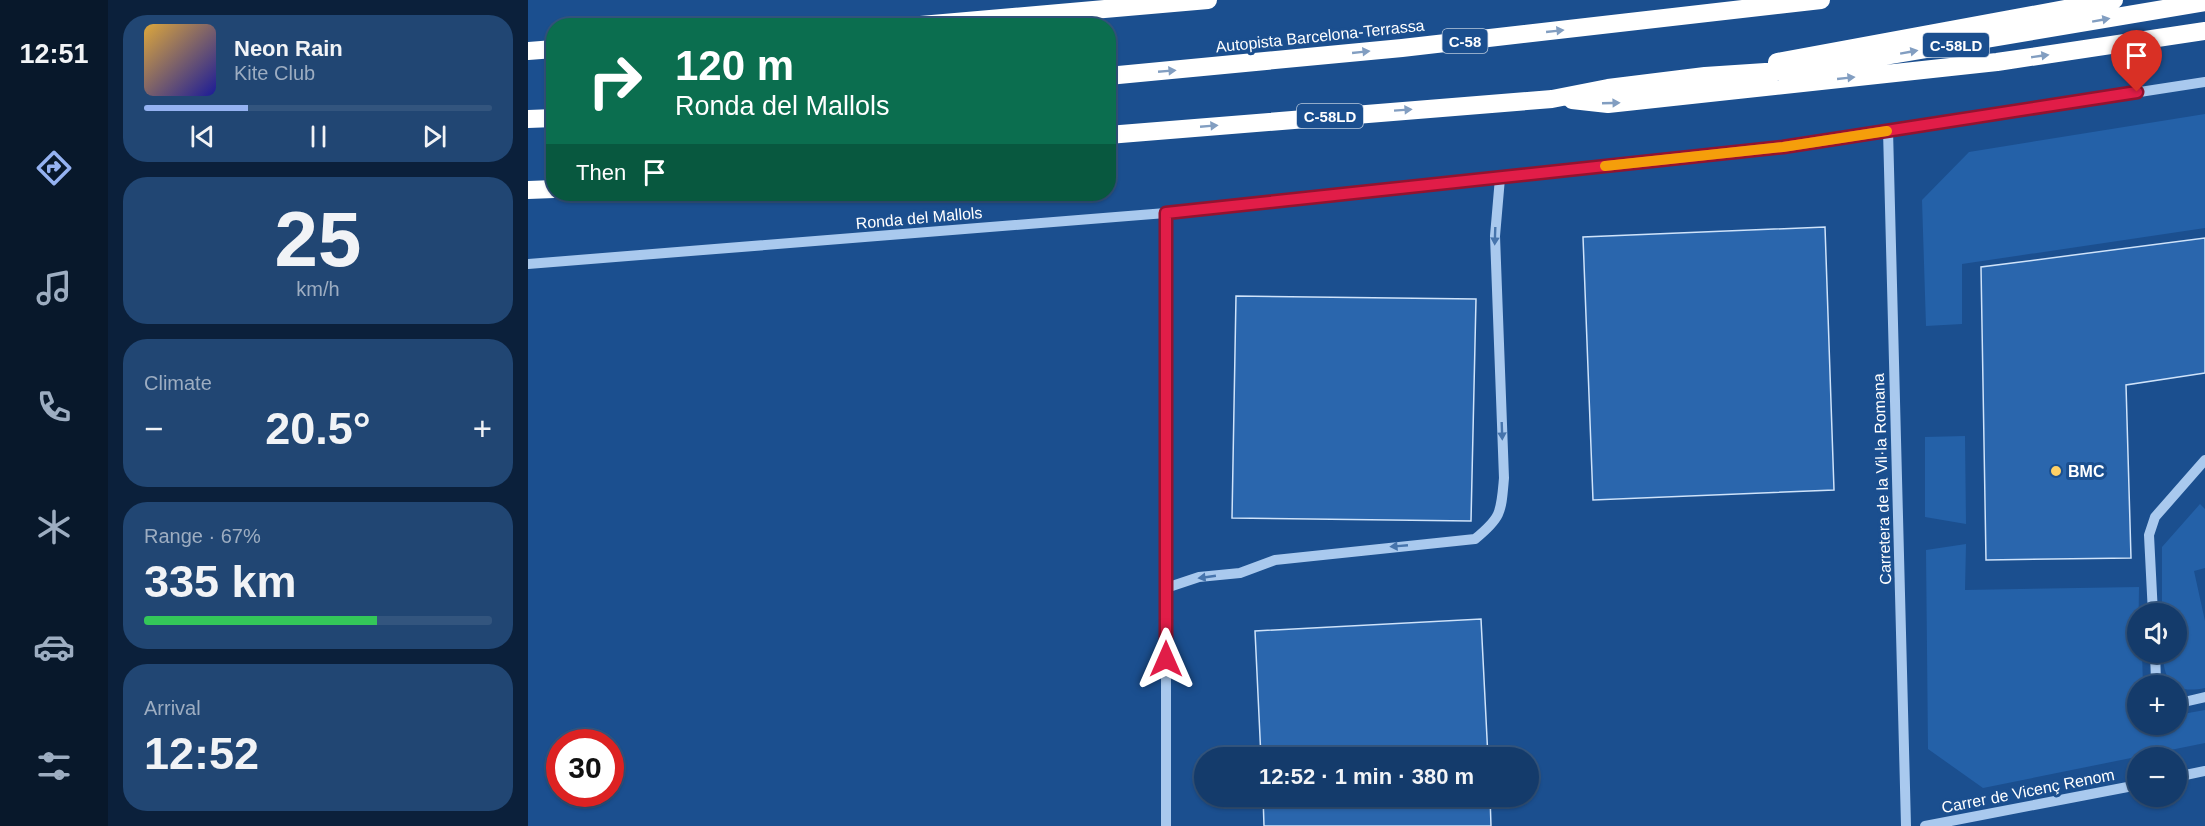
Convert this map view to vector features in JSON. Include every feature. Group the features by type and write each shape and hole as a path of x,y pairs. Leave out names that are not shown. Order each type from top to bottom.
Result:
{"highway":[{"path":"1001,18 1208,0"},
{"name":"Autopista Barcelona-Terrassa","path":"1116,75 1402,48 1821,0"},
{"name":"C-58LD","path":"1705,76 2114,0"},
{"name":"C-58LD","path":"1116,134 1552,99 1608,88 1705,76 1808,69 2205,2"},
{"path":"1552,99 1608,104 1997,62 2205,31"},
{"path":"528,51 546,50"},
{"path":"528,119 546,118"},
{"path":"528,190 546,189"}],"street":[{"name":"Ronda del Mallols","path":"528,264 1166,213 1500,178 1783,147 2205,81"},
{"name":"Carretera de la Vil·la Romana","path":"1888,130 1906,826"},
{"path":"1166,588 1199,577 1240,573 1275,560 1475,539 1495,523 1502,504 1504,478 1495,236 1500,178"},
{"path":"1166,213 1167,826"},
{"path":"2152,603 2149,535 2156,516 2205,460"},
{"path":"2187,701 2205,697"},
{"path":"2187,775 2205,771"},
{"name":"Carrer de Vicenç Renom","path":"1925,826 2127,786"}],"shaded area":[{"path":"2205,114 2205,228 1962,264 1962,324 1926,326 1922,200 1969,152"},
{"path":"1965,436 1966,524 1925,517 1925,437"},
{"path":"2200,504 2205,509 2205,568 2194,571 2205,621 2205,688 2187,689 2187,675 2167,675 2165,672 2164,663 2187,663 2187,603 2162,603 2162,547"},
{"path":"1966,544 1965,590 2139,587 2139,603 2127,603 2127,663 2142,663 2143,675 2127,675 2127,735 2187,735 2187,713 2205,710 2205,743 2185,747 2127,747 2127,759 1983,788 1928,749 1926,550"}],"building":[{"path":"1825,227 1834,490 1593,500 1583,237"},
{"name":"BMC","path":"2205,238 2205,373 2126,385 2131,558 1986,560 1981,267"},
{"path":"1236,296 1476,299 1471,521 1232,518"},
{"path":"1481,619 1487,747 1260,747 1255,631"},
{"path":"1263,807 1490,807 1491,826 1264,826"}],"slow traffic":[{"path":"1605,166 1783,147 1887,131"}],"place":[{"name":"BMC","path":"2056,471"}],"route":[{"path":"1166,659 1166,213 1251,206 1783,147 2137,92"}]}
